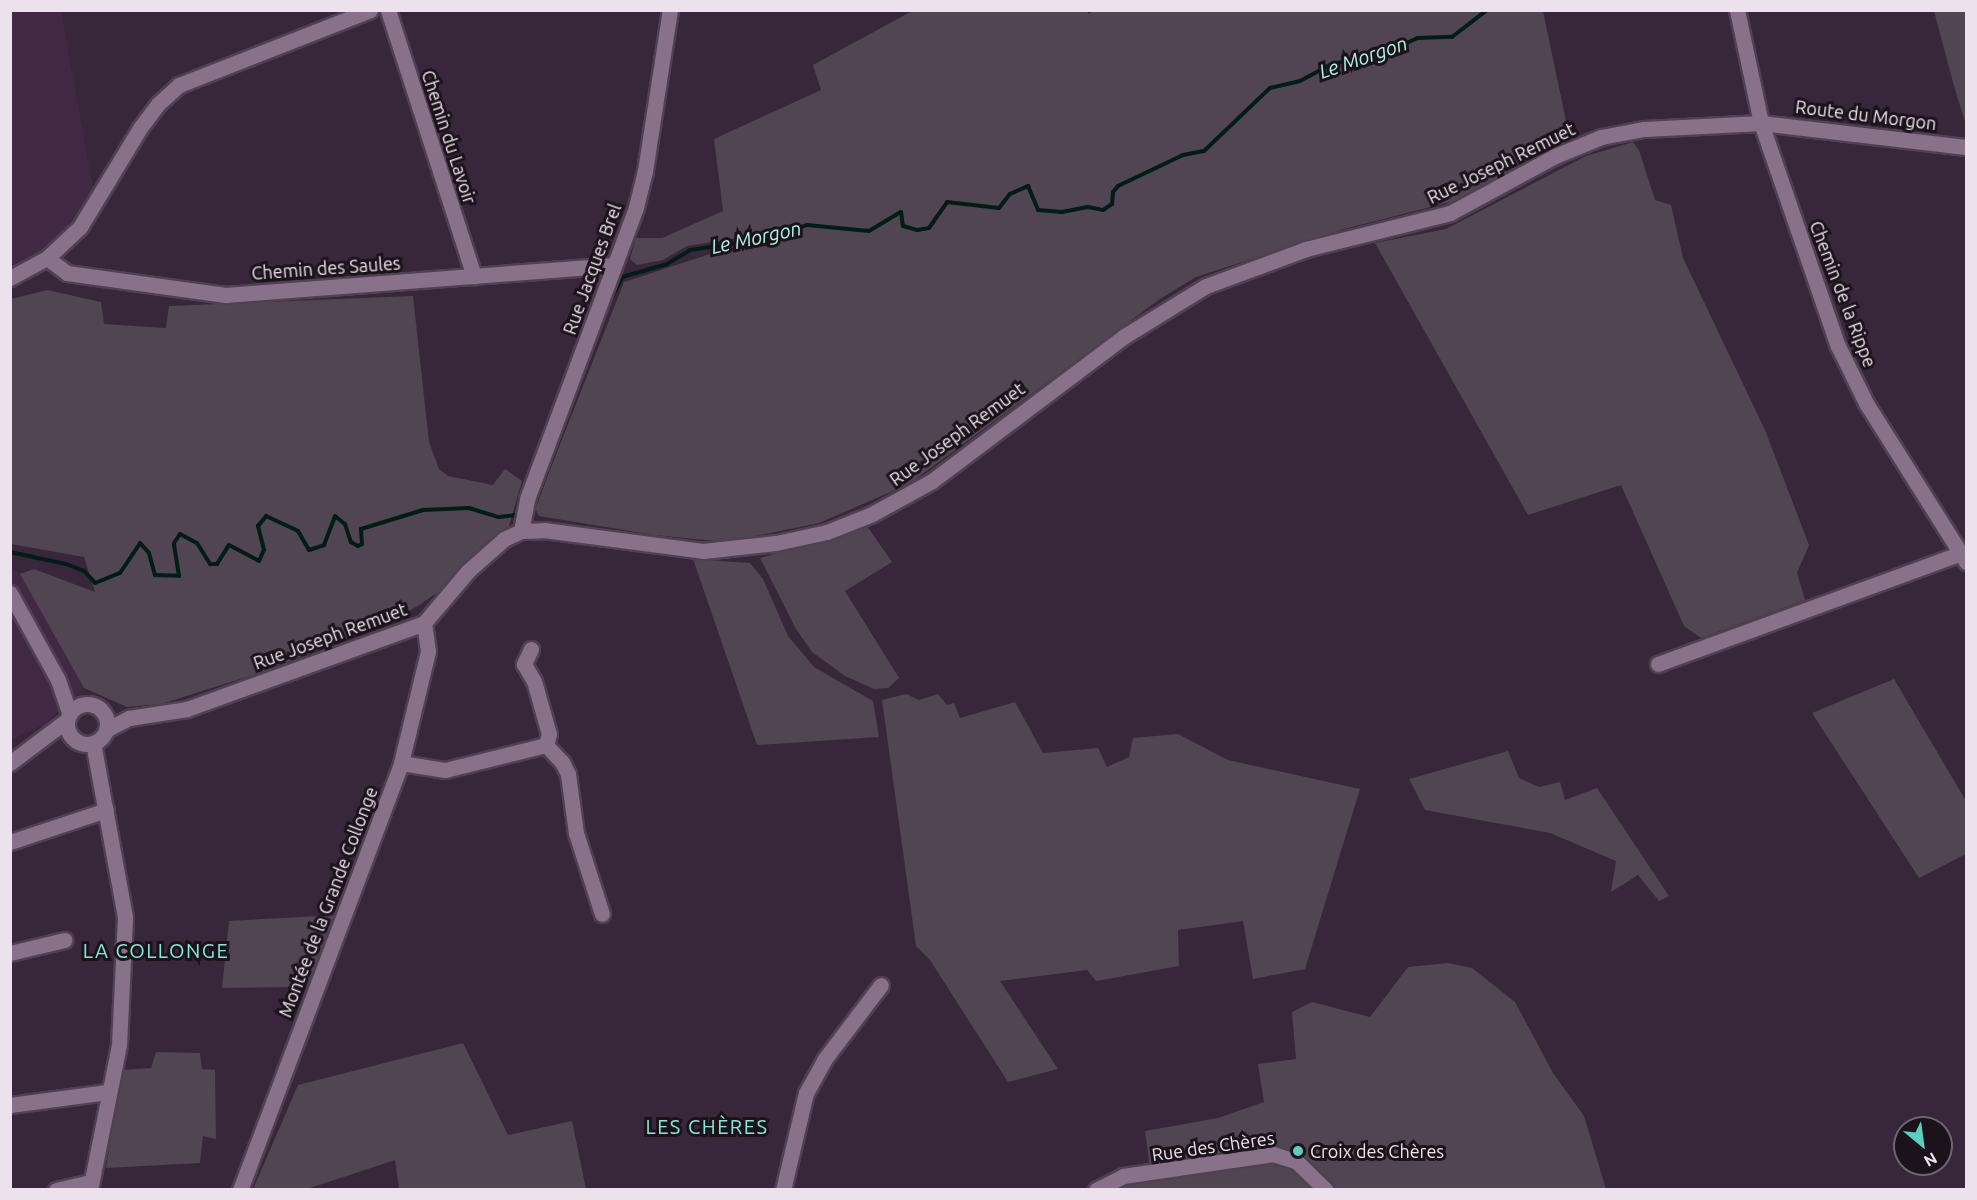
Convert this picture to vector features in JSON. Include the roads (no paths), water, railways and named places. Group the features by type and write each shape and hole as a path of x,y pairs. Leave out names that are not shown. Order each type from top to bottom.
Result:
{"street":[{"path":"10,278 47,258 80,227 140,128 166,95 209,71 370,10"},
{"name":"Chemin du Lavoir","path":"388,10 474,276"},
{"name":"Rue Jacques Brel","path":"521,531 527,499 645,171 670,10"},
{"name":"Chemin de la Rippe","path":"1737,10 1761,123 1838,346 1866,403 1964,558"},
{"name":"Route du Morgon","path":"1761,123 1966,147"},
{"name":"Rue Joseph Remuet","path":"106,730 129,718 187,709 424,623 468,570 504,539 521,531 544,530 703,551 748,548 827,532 872,514 932,481 1122,337 1206,286 1306,249 1450,213 1555,156 1601,137 1644,129 1761,123"},
{"name":"Chemin des Saules","path":"47,258 67,273 225,295 613,265"},
{"path":"1658,664 1964,558"},
{"path":"10,593 58,680 68,717 68,732 76,742"},
{"name":"Montée de la Grande Collonge","path":"240,1190 401,763 428,651 424,623"},
{"path":"531,649 524,664 534,681 549,734 546,745"},
{"path":"30,750 63,740 93,743 106,730 98,709 58,680"},
{"path":"10,763 30,750 80,706 129,718"},
{"path":"56,1190 90,1186 107,1092 119,1045 125,917 93,743"},
{"path":"401,763 446,770 546,745"},
{"path":"546,745 562,762 568,774 576,833 602,915"},
{"path":"10,842 106,810"},
{"path":"10,953 64,940"},
{"path":"783,1190 806,1093 824,1060 881,985"},
{"path":"10,1105 107,1092"},
{"name":"Rue des Chères","path":"1096,1190 1123,1176 1273,1154 1297,1162 1326,1190"}],"waterway":[{"name":"Le Morgon","path":"533,509 608,305 622,277 667,264 690,250 777,237 807,225 869,231 901,212 903,226 917,230 929,228 947,202 999,208 1010,194 1028,186 1038,210 1062,212 1088,207 1103,210 1112,204 1113,192 1118,186 1183,155 1204,151 1270,88 1300,81 1332,64 1383,54 1417,38 1452,37 1487,10"},
{"name":"Le Morgon","path":"10,552 66,564 84,571 95,583 120,573 140,543 149,553 155,575 179,576 174,543 180,534 197,543 210,564 217,564 229,545 259,561 264,550 258,526 266,516 298,531 309,550 324,545 335,516 345,524 351,542 358,546 362,544 361,529 423,510 469,508 499,517 516,515"}],"place":[{"name":"Croix des Chères","path":"1298,1151"}],"district":[{"name":"LA COLLONGE","path":"156,950"},
{"name":"LES CHÈRES","path":"707,1126"}]}
